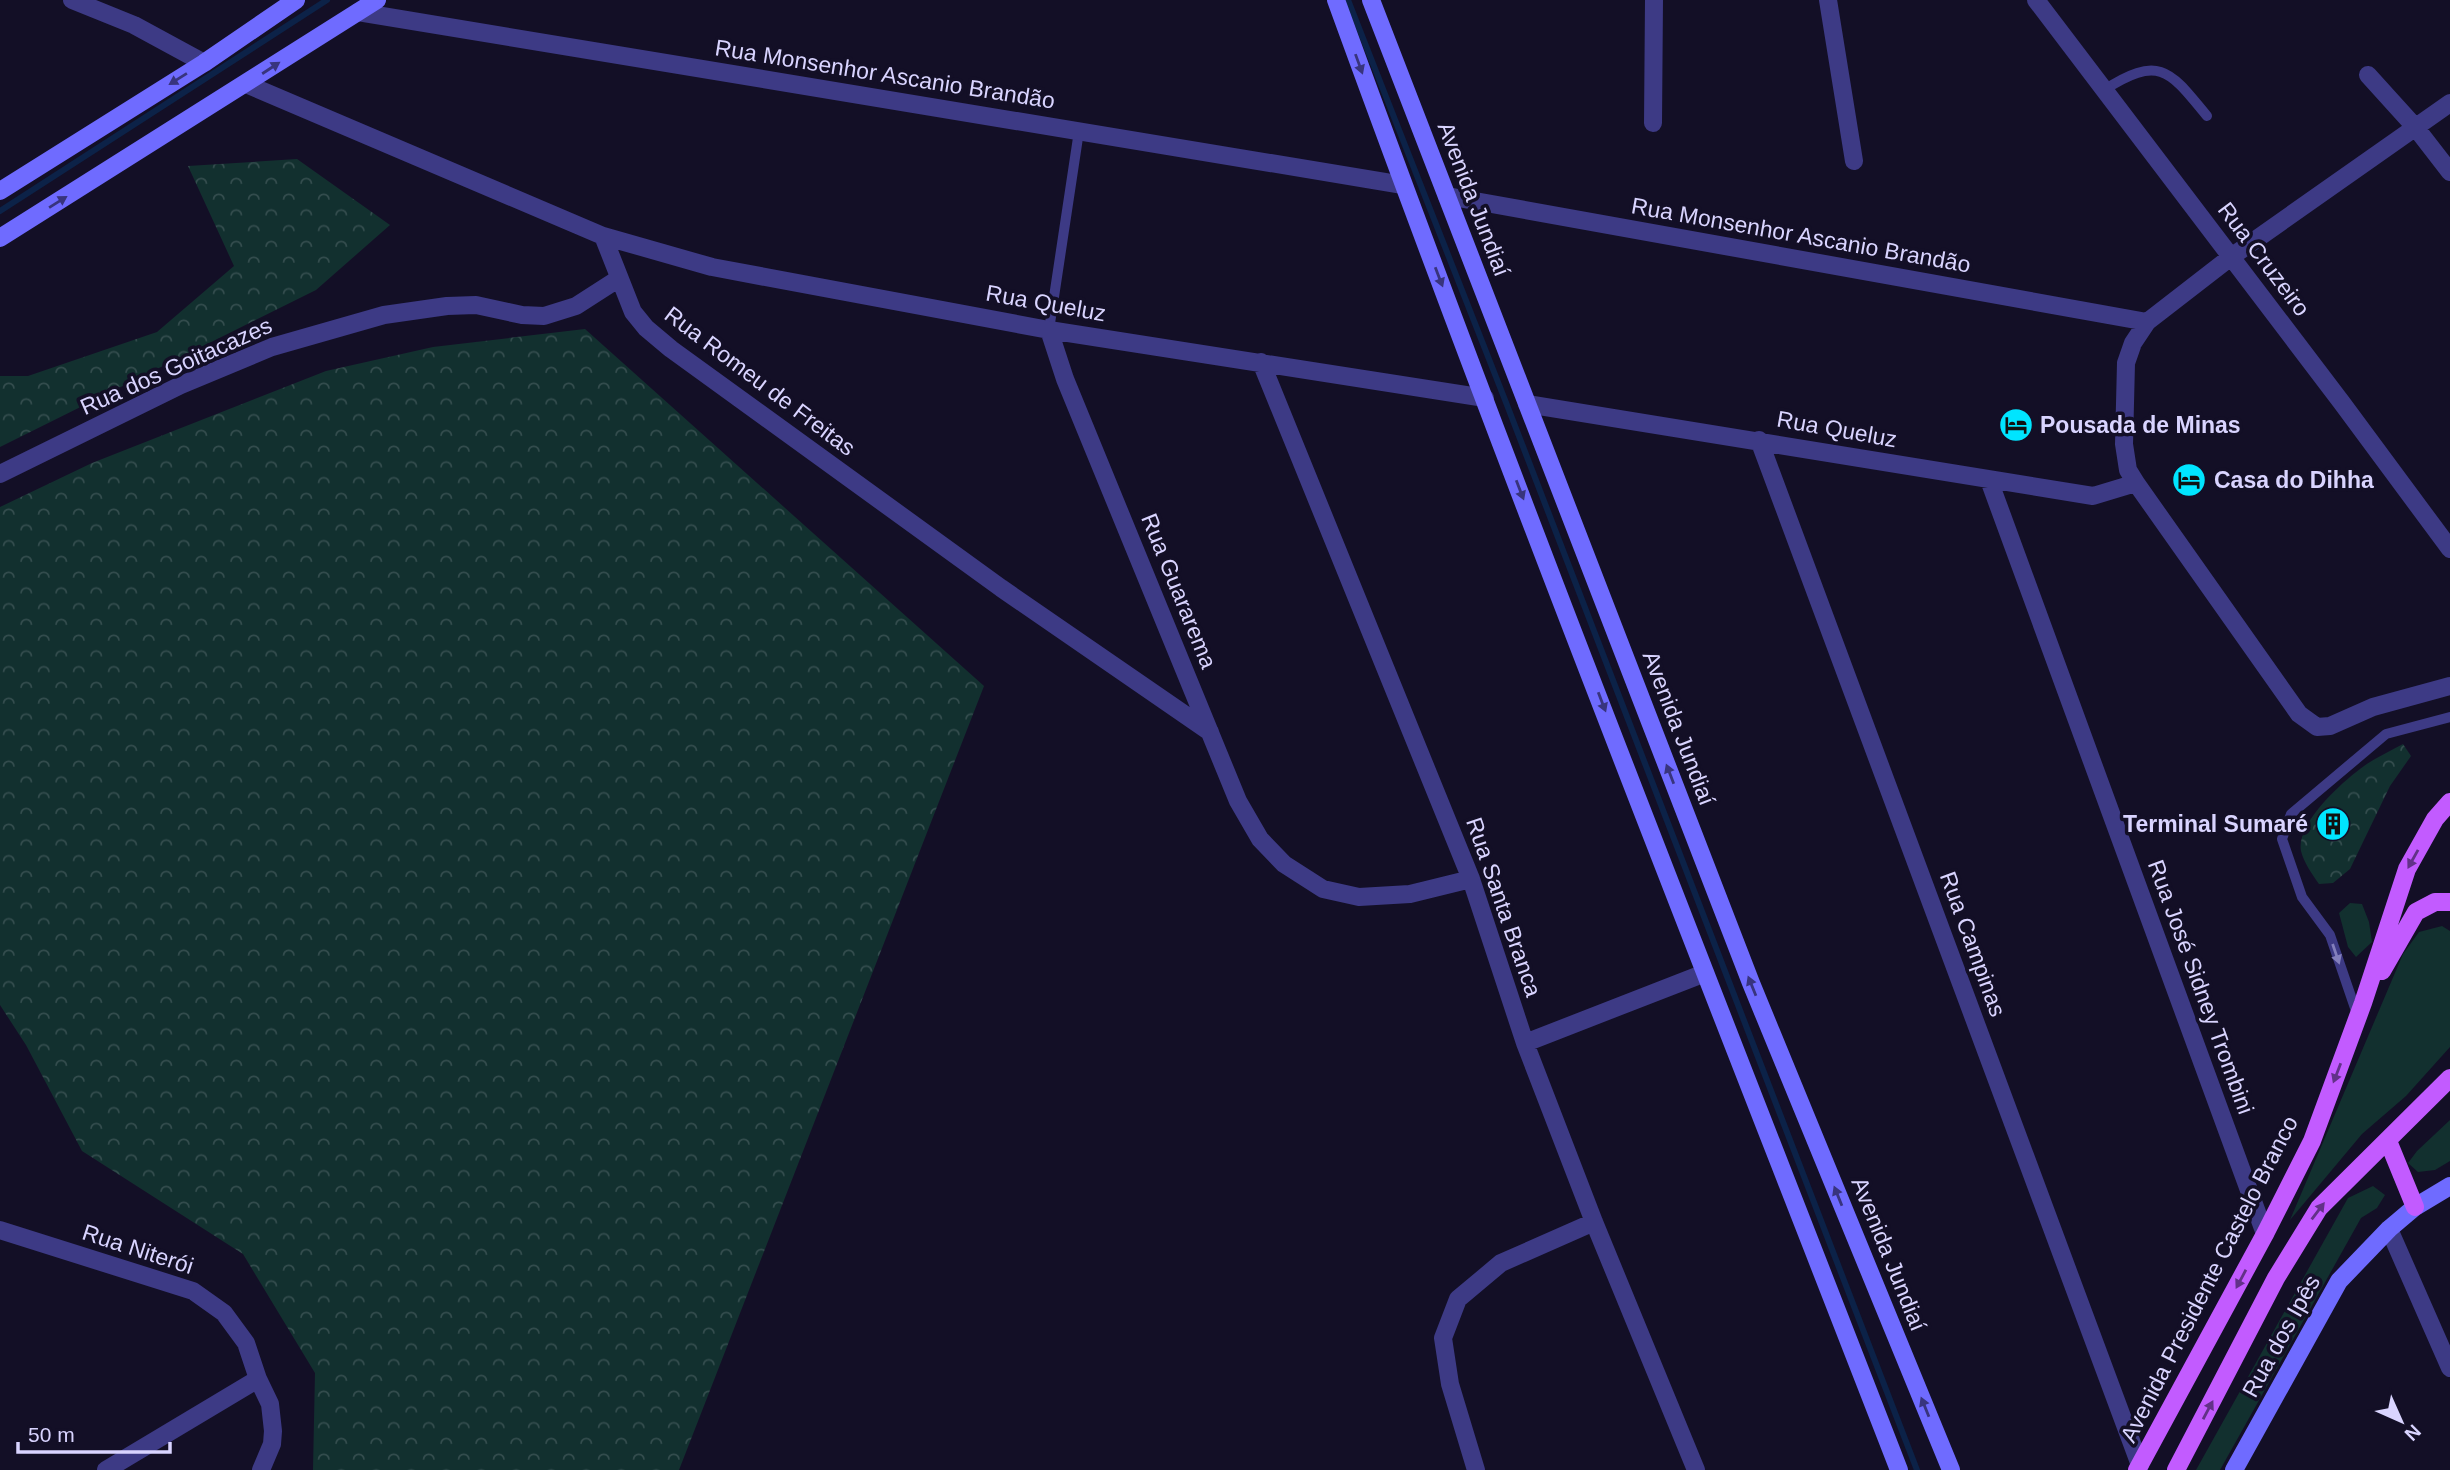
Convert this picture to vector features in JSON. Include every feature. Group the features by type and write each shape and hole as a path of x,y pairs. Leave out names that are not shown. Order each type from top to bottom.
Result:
{"main road":[{"path":"0,191 204,63 296,0"},
{"path":"0,238 377,0"},
{"path":"1336,0 1403,185 1899,1470"},
{"name":"Avenida Jundiaí","path":"1371,0 1751,983 1951,1470"},
{"name":"Avenida Presidente Castelo Branco","path":"2139,1468 2312,1141 2361,1010 2407,869 2435,819 2450,802"},
{"path":"2361,1010 2416,912 2435,902 2450,902"},
{"path":"2176,1470 2276,1278 2319,1208 2450,1078"},
{"path":"2388,1141 2414,1207"},
{"name":"Rua dos Ipês","path":"2235,1470 2339,1280 2389,1228 2414,1207 2450,1186"}],"street":[{"path":"72,0 134,25 204,63"},
{"path":"1653,123 1654,0"},
{"path":"1828,0 1854,161"},
{"name":"Rua Cruzeiro","path":"2036,0 2450,549"},
{"name":"Rua Monsenhor Ascanio Brandão","path":"358,12 1403,185"},
{"path":"2368,75 2416,128 2450,172"},
{"path":"246,84 603,236"},
{"path":"2450,103 2231,257 2147,322 2133,343 2126,363 2124,444 2128,470 2136,483 2299,714 2317,727 2330,726 2373,707 2450,686"},
{"name":"Rua Monsenhor Ascanio Brandão","path":"1447,196 2147,322"},
{"name":"Rua Romeu de Freitas","path":"603,236 633,312 646,328 671,349 1001,588 1210,732"},
{"name":"Rua Queluz","path":"603,236 712,267 1049,330 1485,398"},
{"name":"Rua dos Goitacazes","path":"0,474 181,385 272,347 384,315 446,306 476,305 522,315 551,314 576,306 618,279"},
{"name":"Rua Guararema","path":"1049,330 1065,379 1238,801 1260,839 1284,864 1323,889 1359,897 1410,894 1471,879"},
{"name":"Rua Santa Branca","path":"1261,362 1471,879 1525,1043 1594,1223 1696,1470"},
{"name":"Rua Queluz","path":"1527,404 2093,496 2136,483"},
{"name":"Rua Campinas","path":"1759,440 2139,1468"},
{"name":"Rua José Sidney Trombini","path":"1989,480 2265,1234"},
{"path":"1525,1043 1705,973"},
{"path":"1476,1470 1450,1384 1443,1338 1458,1299 1501,1263 1594,1223"},
{"path":"2389,1228 2450,1368"},
{"name":"Rua Niterói","path":"0,1230 193,1291 224,1313 236,1327 250,1352 258,1380"},
{"path":"106,1470 258,1380 270,1404 273,1430 268,1457 261,1470"}],"lane":[{"path":"2104,90 2130,73 2156,70 2176,78 2207,116"},
{"name":"Rua Guararema","path":"1049,330 1079,131"},
{"path":"2361,1010 2330,934 2302,897 2282,839 2291,814 2386,734 2450,716"}],"green space":[{"path":"297,159 390,225 316,290 0,447 0,376 28,376 157,332 234,266 188,166"},
{"path":"585,329 984,686 679,1470 313,1470 315,1373 243,1254 82,1151 26,1045 0,1005 0,507 92,463 326,371 433,347"},
{"path":"2403,744 2411,756 2390,786 2350,869 2333,883 2319,884 2301,851 2301,840 2312,817 2331,794 2352,776 2370,762"},
{"path":"2350,903 2362,904 2369,922 2372,942 2356,957 2348,947 2339,913"},
{"path":"2442,926 2450,931 2450,1047 2406,1096 2362,1134 2290,1220 2403,954 2419,932"},
{"path":"2450,1120 2450,1161 2435,1170 2418,1172 2408,1163"},
{"path":"2373,1186 2385,1195 2377,1208 2361,1218 2220,1470 2196,1470 2348,1198"}],"waterway":[{"path":"0,211 327,0"},
{"path":"1348,0 1917,1470"}],"place":[{"name":"Pousada de Minas","path":"2016,425"},
{"name":"Casa do Dihha","path":"2189,480"},
{"name":"Terminal Sumaré","path":"2333,824"}]}
